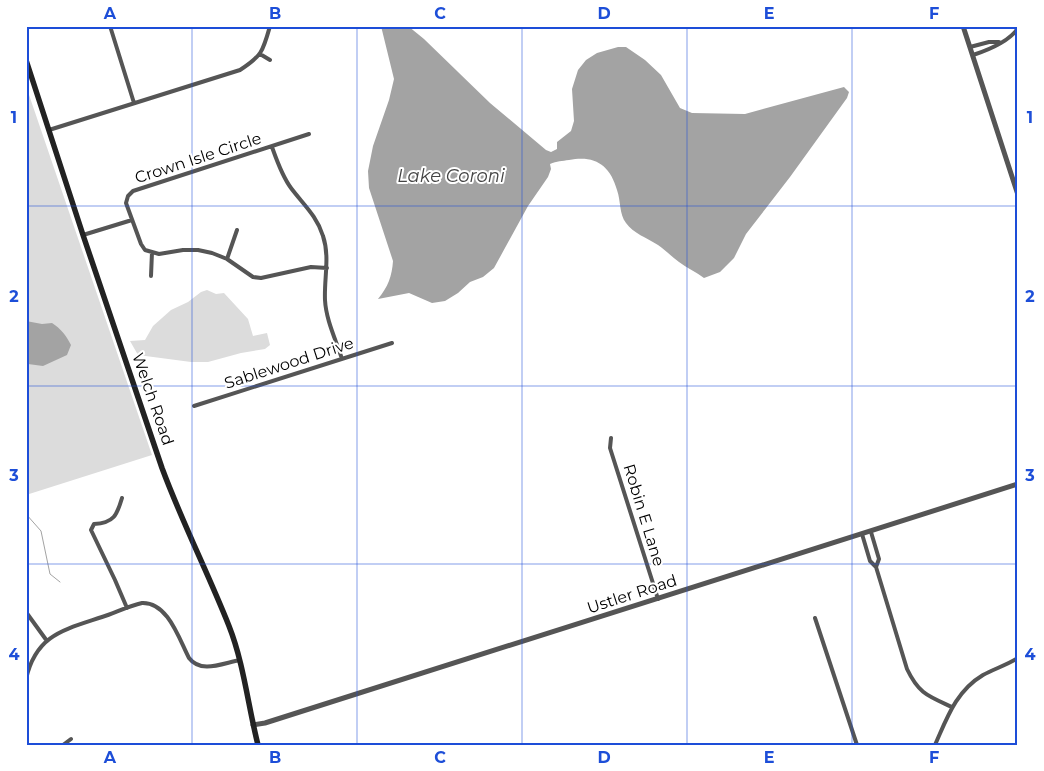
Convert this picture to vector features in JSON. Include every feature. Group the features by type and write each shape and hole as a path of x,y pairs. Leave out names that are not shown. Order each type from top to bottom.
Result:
{"main road":[{"name":"Welch Road","path":"26,60 162,468 176,506 230,627 240,660 258,745"}],"street":[{"path":"110,26 134,103"},
{"path":"49,130 240,70 256,60 264,49 270,26"},
{"path":"963,26 1018,195"},
{"path":"972,55 992,48 1013,35 1018,28"},
{"path":"970,47 989,42 999,42"},
{"path":"260,54 270,60"},
{"name":"Crown Isle Circle","path":"152,252 145,250 141,244 126,203 128,196 133,192 310,134"},
{"name":"Crown Isle Circle","path":"272,147 277,162 292,189 304,202 319,225 326,244 325,302 327,314 342,359"},
{"path":"83,235 132,220"},
{"path":"227,259 237,230"},
{"path":"151,276 152,252 159,254 175,250 198,250 212,254 227,259 253,277 261,278 311,268 327,268"},
{"name":"Sablewood Drive","path":"194,406 392,343"},
{"name":"Robin E Lane","path":"611,438 610,448 658,599"},
{"name":"Ustler Road","path":"253,725 265,723 1018,484"},
{"path":"122,498 114,517 106,522 94,524 90,530 127,608"},
{"path":"871,532 879,559 876,567"},
{"path":"862,534 870,561 876,567 907,669 914,683 921,691 952,707"},
{"path":"868,552 876,549"},
{"path":"26,679 32,660 47,641 68,628 146,603 153,604 162,610 194,664 207,667 240,660"},
{"path":"26,612 47,641"},
{"path":"815,618 857,745"},
{"path":"935,745 952,707 961,693 984,674 1018,658"},
{"path":"63,745 71,739"}],"shaded area":[{"path":"26,86 152,455 26,495"},
{"path":"207,290 216,294 224,293 248,319 253,336 267,333 270,345 265,349 208,362 191,362 138,355 130,341 145,340 153,326 171,310"}],"water":[{"name":"Lake Coroni","path":"381,26 408,26 490,103 546,150 551,152 557,149 557,142 571,131 574,121 572,89 578,70 586,60 597,53 618,47 626,47 645,60 661,75 680,108 692,113 745,114 844,87 849,92 847,98 790,177 746,234 734,258 720,272 704,278 679,262 658,245 632,230 622,216 614,181 606,168 594,161 578,159 550,164 551,169 548,177 528,206 494,268 483,277 470,282 445,301 432,303 409,293 378,299 389,281 393,261 369,188 368,171 373,146 389,100 394,79"},
{"path":"26,321 42,324 52,323 65,335 71,345 67,355 43,366 28,364 26,361"}],"waterway":[{"path":"26,514 41,531 50,574 60,582"}]}
